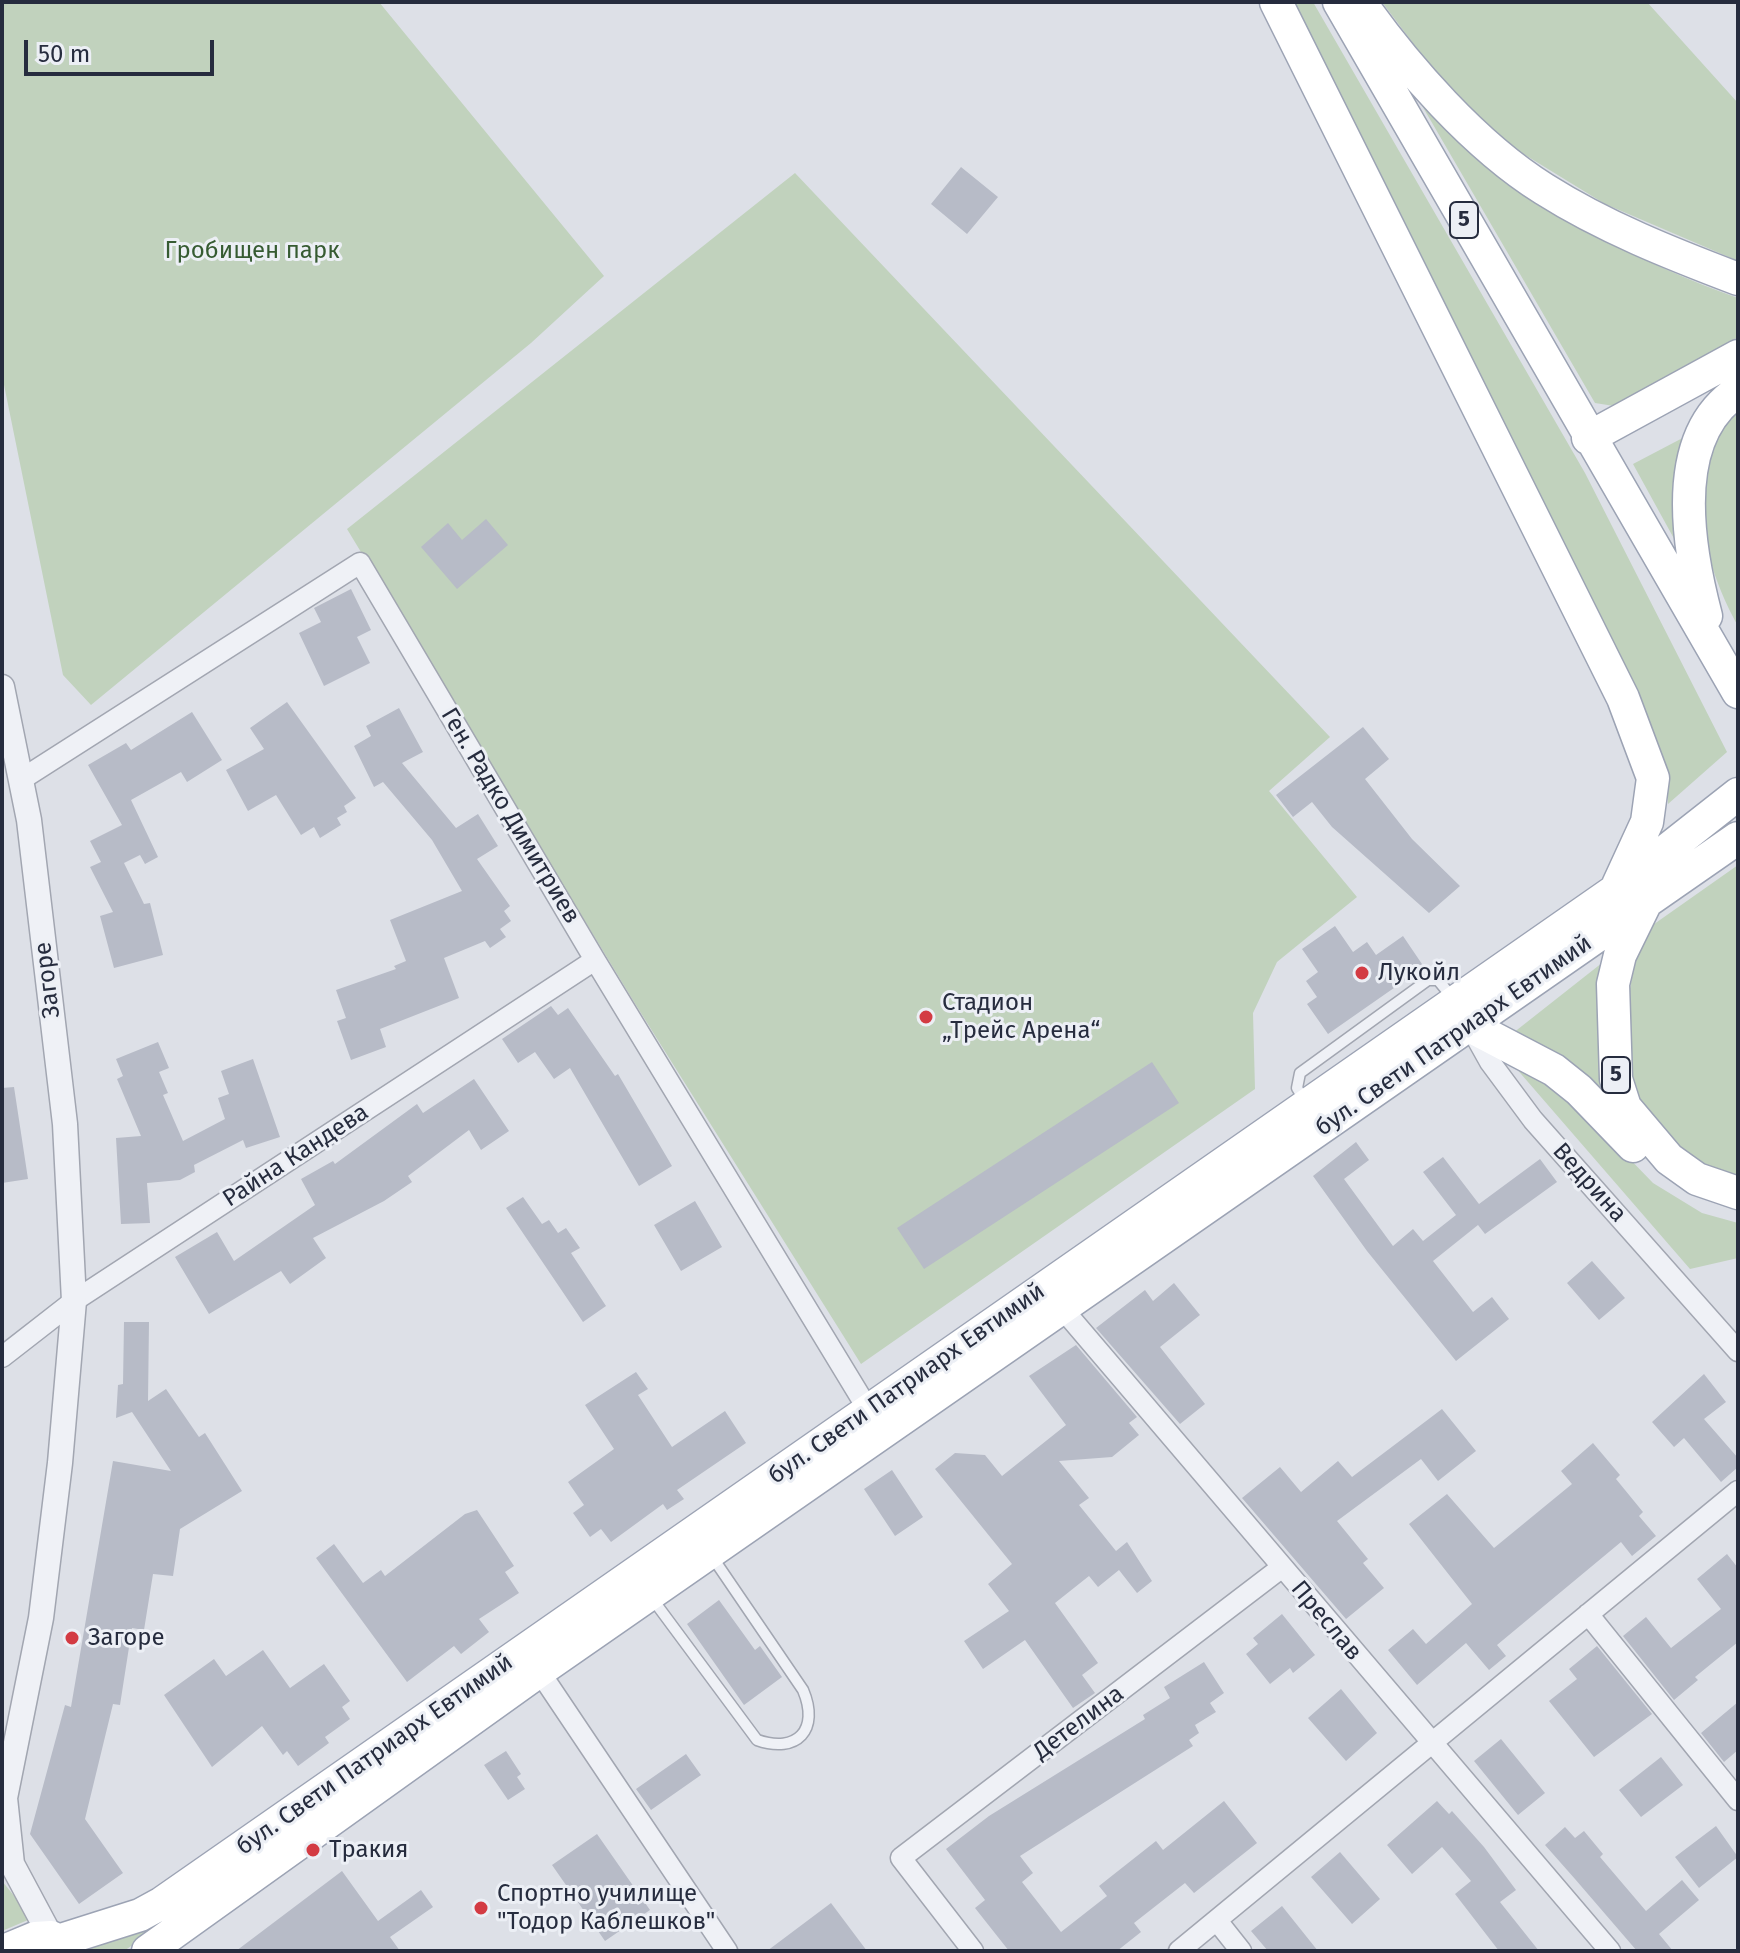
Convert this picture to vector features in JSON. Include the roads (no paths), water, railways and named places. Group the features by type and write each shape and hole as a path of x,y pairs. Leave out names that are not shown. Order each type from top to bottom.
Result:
{"main road":[{"path":"1276,2 1623,698 1653,778 1647,822 1616,890"},
{"name":"5","path":"1339,2 1588,438 1738,691"},
{"path":"1360,2 1377,27 1469,129 1542,189 1660,250 1738,279"},
{"path":"1588,438 1738,356"},
{"path":"1720,661 1694,570 1689,530 1690,475 1704,432 1738,391"},
{"name":"бул. Свети Патриарх Евтимий","path":"1462,1014 1738,794"},
{"name":"бул. Свети Патриарх Евтимий","path":"148,1951 539,1671 710,1553 1053,1298 1462,1014 1646,902 1738,838"},
{"name":"5","path":"1646,902 1620,955 1613,984 1616,1079 1625,1107 1669,1159 1697,1179 1738,1193"},
{"path":"1462,1014 1554,1070 1579,1090 1651,1164 1677,1184 1703,1197 1738,1204"},
{"name":"бул. Свети Патриарх Евтимий","path":"4,1951 35,1938 57,1943 140,1915 162,1903 869,1411 1053,1298"}],"street":[{"name":"Ген. Радко Димитриев","path":"22,779 360,563 595,960 869,1411"},
{"name":"Загоре","path":"2,687 22,779 65,1124 74,1301 41,1618 7,1765 3,1805 12,1864 57,1943"},
{"name":"Райна Кандева","path":"2,1357 74,1301 595,960"},
{"name":"Ведрина","path":"1462,1014 1490,1062 1533,1120 1738,1351"},
{"name":"Преслав","path":"1053,1298 1430,1744 1610,1951"},
{"path":"1179,1951 1738,1491"},
{"name":"Детелина","path":"973,1951 901,1858 1281,1568"},
{"path":"1588,1614 1738,1800"},
{"path":"539,1671 727,1951"},
{"path":"178,1951 191,1922"},
{"path":"1218,1922 1241,1951"}],"lane":[{"path":"1315,1116 1297,1088 1300,1073 1428,980 1438,980 1445,986 1462,1014"},
{"path":"650,1595 757,1740 777,1747 793,1742 807,1729 812,1710 803,1690 710,1553"}],"place":[{"name":"Лукойл","path":"1362,973"},
{"name":"Стадион „Трейс Арена“","path":"926,1017"},
{"name":"Загоре","path":"72,1638"},
{"name":"Тракия","path":"313,1850"},
{"name":"Спортно училище \"Тодор Каблешков\"","path":"481,1908"}],"park label":[{"name":"Гробищен парк","path":"252,251"}]}
